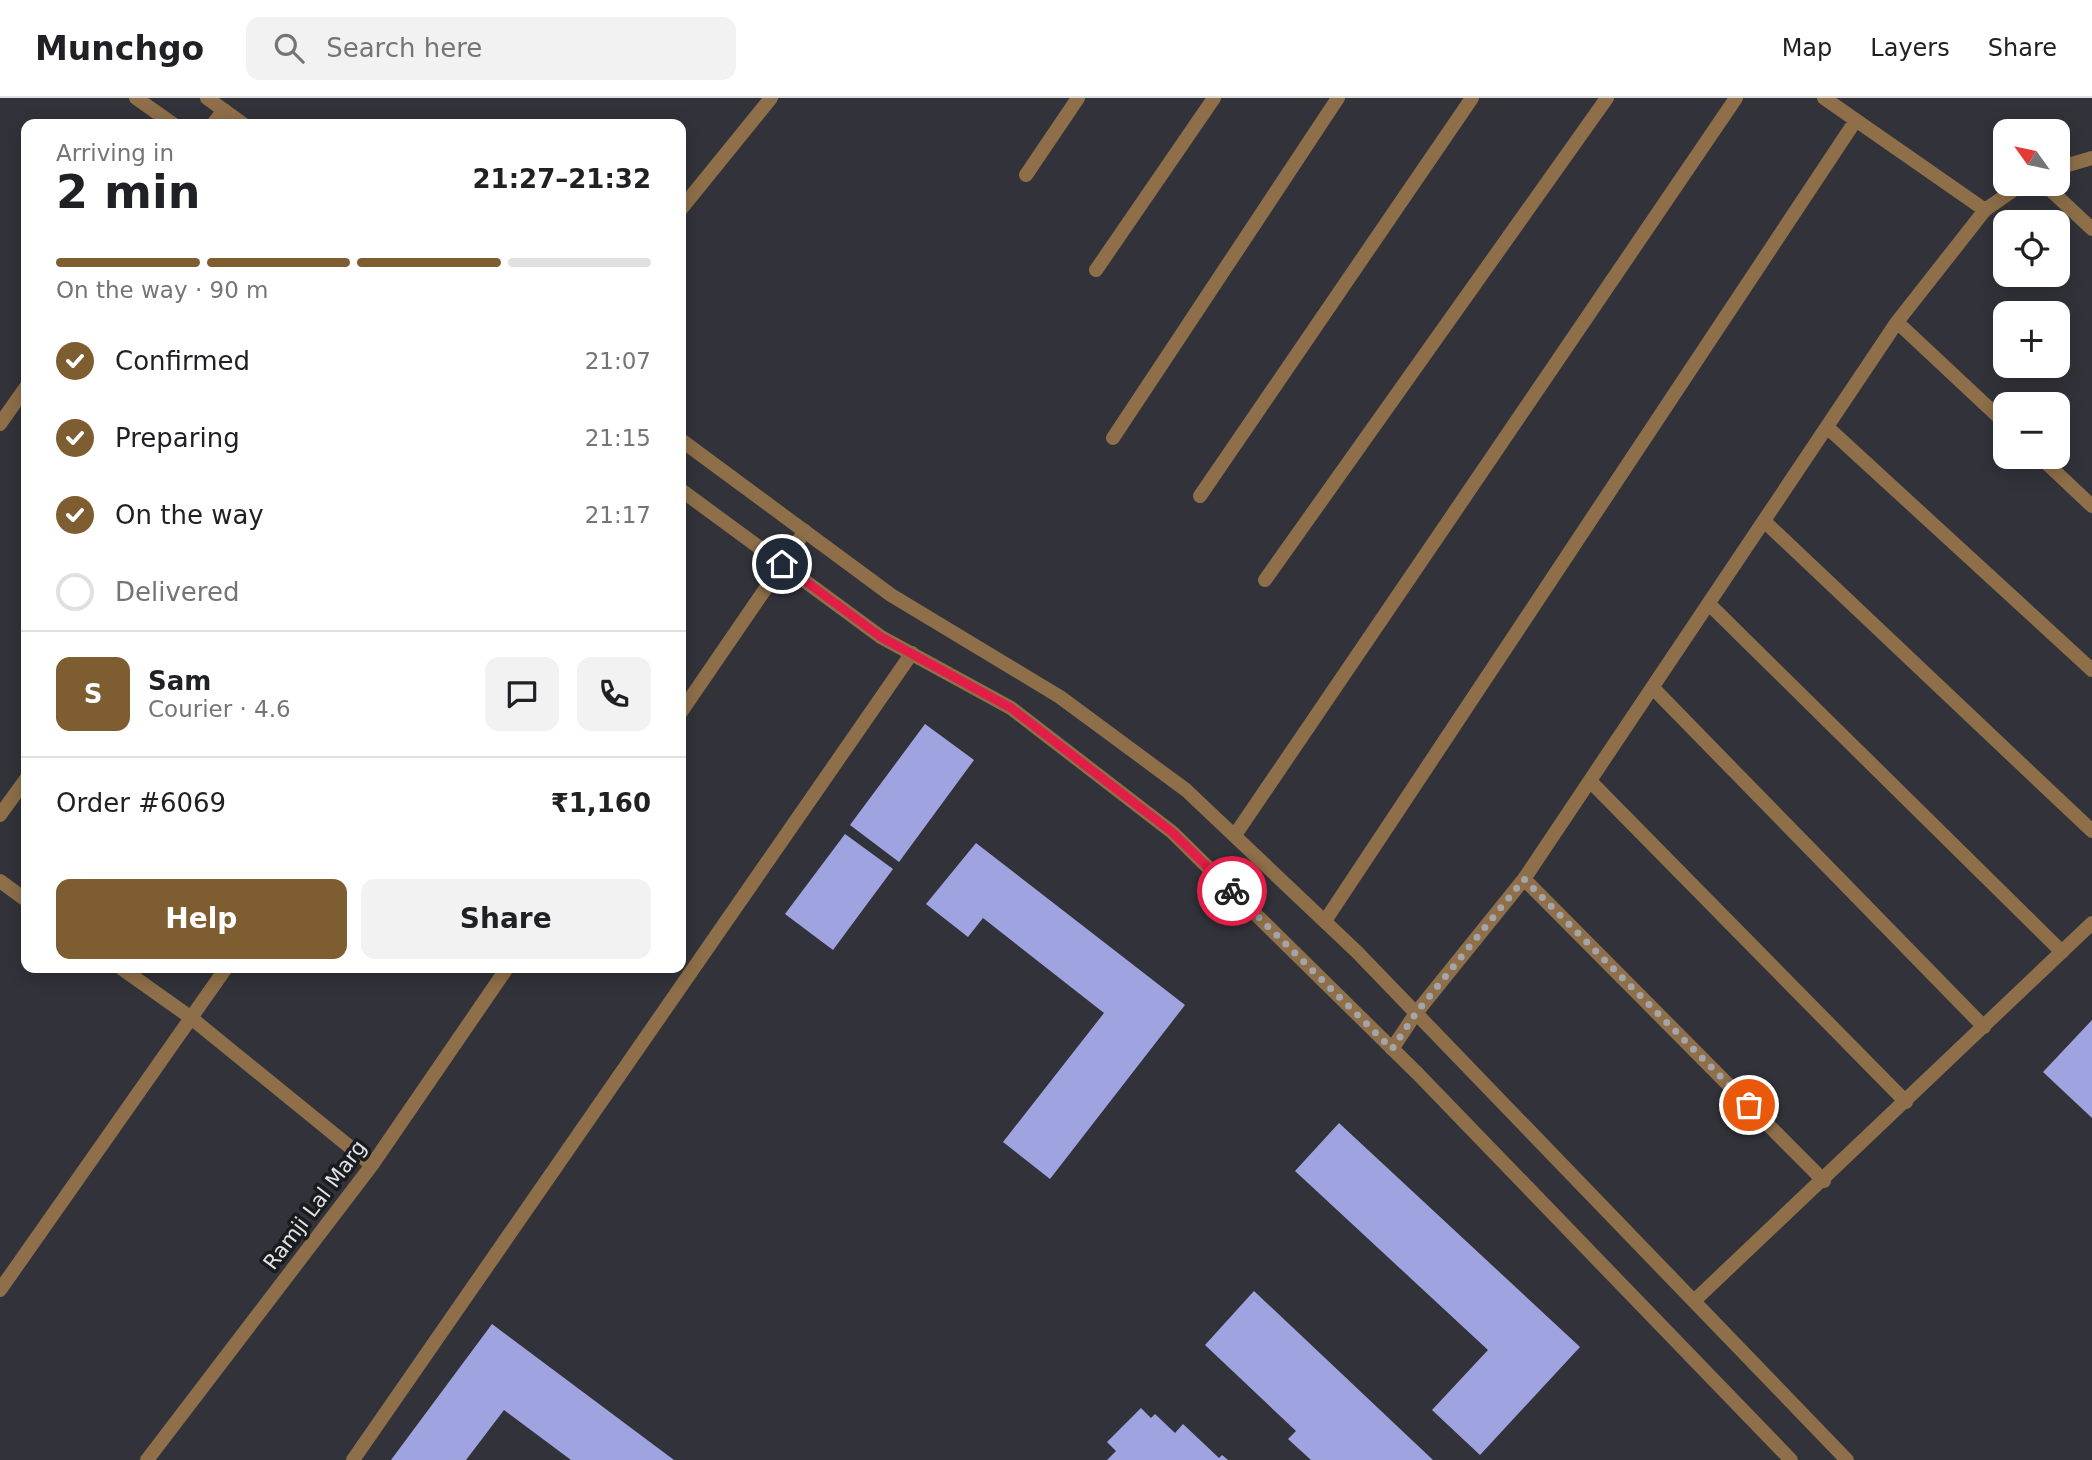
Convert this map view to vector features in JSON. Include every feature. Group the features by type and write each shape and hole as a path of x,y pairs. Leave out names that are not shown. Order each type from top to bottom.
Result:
{"street":[{"path":"136,98 166,119"},
{"path":"207,98 236,119"},
{"path":"686,203 771,98"},
{"path":"1026,175 1077,98"},
{"path":"1096,270 1213,98"},
{"path":"1113,438 1338,98"},
{"path":"1200,496 1472,98"},
{"path":"1265,580 1607,98"},
{"path":"1235,835 1736,98"},
{"path":"1824,98 1985,210"},
{"path":"217,119 224,110"},
{"path":"1325,921 1856,120"},
{"path":"2070,164 2092,158"},
{"path":"1392,1049 1416,1013 1524,879 1897,322 1985,210 2005,196"},
{"path":"2057,196 2092,229"},
{"path":"1897,322 1993,412"},
{"path":"0,424 21,394"},
{"path":"1827,427 2092,670"},
{"path":"686,444 891,595 1060,697 1186,790 1325,921 1416,1013 1847,1460"},
{"path":"2053,469 2092,506"},
{"path":"686,494 881,637 1011,708 1172,832 1392,1049 1791,1460"},
{"path":"1764,521 2092,831"},
{"path":"686,705 805,531"},
{"path":"1709,604 2062,952"},
{"path":"353,1460 912,653"},
{"path":"1653,688 1984,1027"},
{"path":"1590,781 1906,1102"},
{"path":"0,815 21,786"},
{"path":"1524,879 1824,1181"},
{"path":"0,881 21,896"},
{"path":"1694,1301 1824,1181 2092,923"},
{"path":"128,973 190,1017 372,1164"},
{"path":"0,1290 222,973"},
{"name":"Ramji Lal Marg","path":"147,1460 372,1164 504,973"}],"building":[{"path":"925,724 974,760 899,862 850,825"},
{"path":"845,834 893,869 833,950 785,914"},
{"path":"976,843 1185,1005 1050,1179 1003,1142 1104,1013 983,918 968,937 926,904"},
{"path":"2092,1020 2092,1118 2043,1072"},
{"path":"1339,1123 1580,1347 1480,1455 1432,1410 1488,1350 1295,1171"},
{"path":"1254,1291 1433,1460 1311,1460 1288,1439 1296,1431 1205,1345"},
{"path":"492,1324 674,1460 571,1460 504,1410 466,1460 391,1460"},
{"path":"1141,1408 1151,1418 1155,1414 1175,1433 1183,1424 1219,1458 1222,1455 1228,1460 1107,1460 1116,1451 1107,1442"}],"way so far":[{"path":"1232,891 1392,1049 1416,1013 1524,879 1749,1105"}],"route":[{"path":"782,564 881,637 1011,708 1172,832 1232,891"}]}
